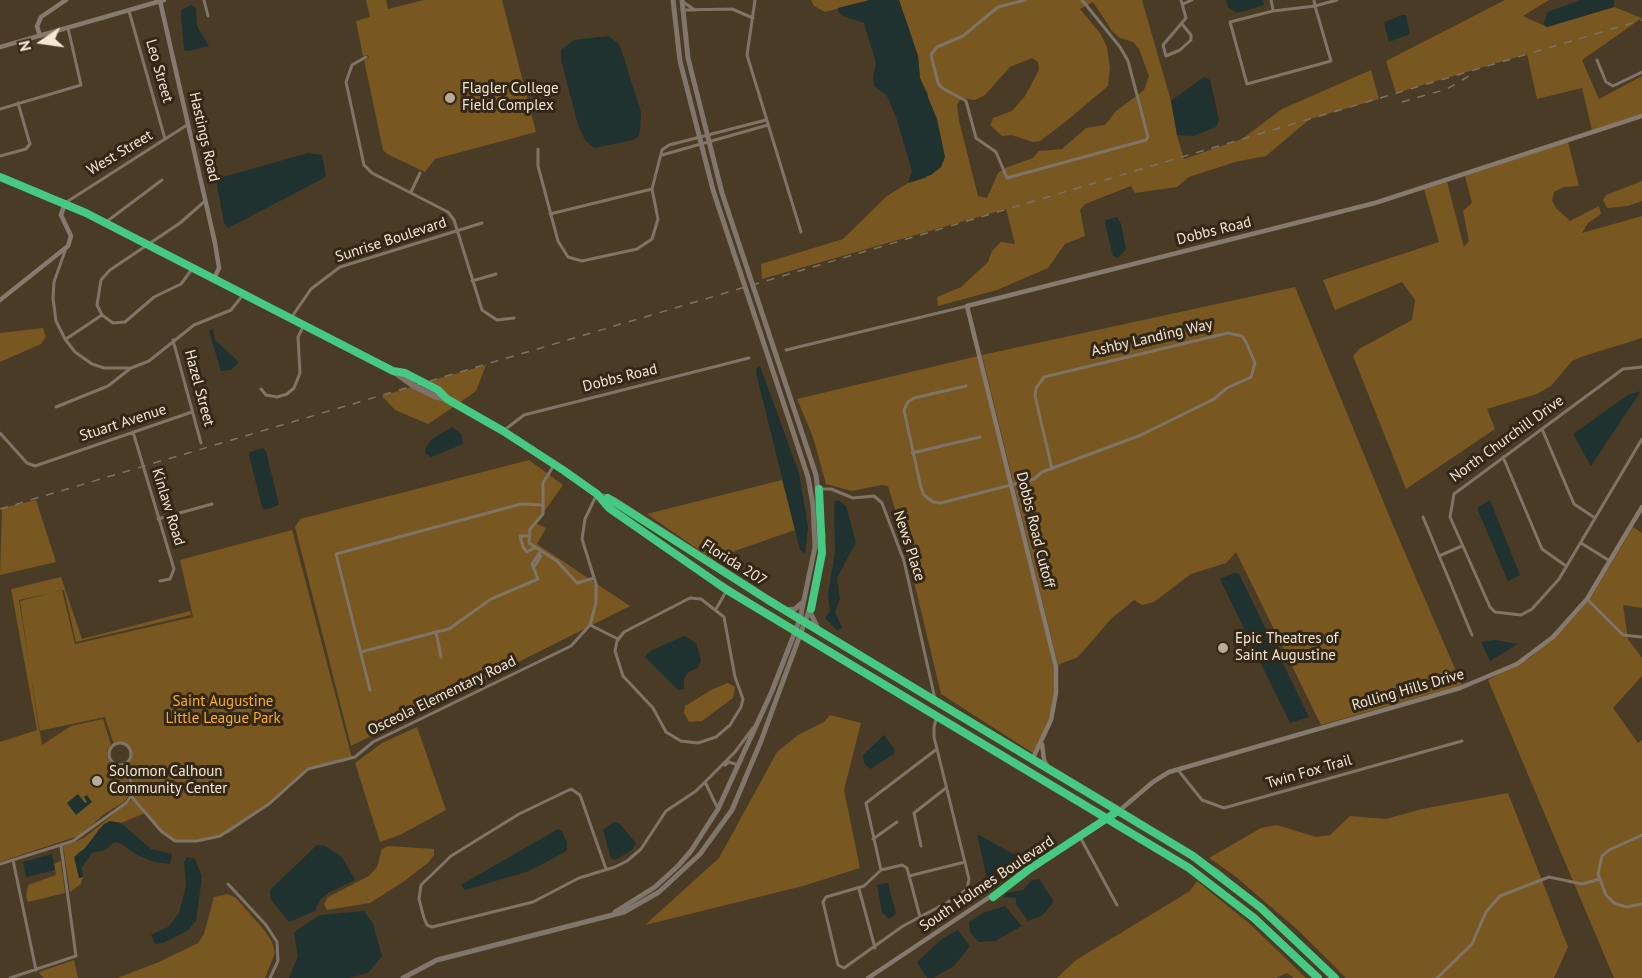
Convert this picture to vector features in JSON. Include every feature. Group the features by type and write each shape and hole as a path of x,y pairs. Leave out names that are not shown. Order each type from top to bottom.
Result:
{"highway":[{"path":"0,177 106,222 393,371 405,373 438,390 447,399 503,431 597,494 609,508 727,590 1027,768 1212,883 1254,918 1318,978"},
{"name":"Florida 207","path":"597,494 614,500 803,621"},
{"path":"819,631 1193,856 1240,890 1335,978"},
{"path":"1005,756 1021,761 1033,758"},
{"path":"1027,768 1034,764 1048,767"}],"main road":[{"path":"675,0 682,10"},
{"path":"675,0 678,49 698,136 739,274 803,458 811,490 815,533 813,561 803,621"},
{"path":"403,978 437,960 624,912 659,892 700,854 727,818 761,741 803,621 810,609 822,553 819,489 809,452 747,272 706,134 683,26 682,0"},
{"path":"803,458 807,460 813,485 819,489"},
{"path":"785,610 794,609 805,601"},
{"path":"810,609 819,631"},
{"path":"803,621 819,631"},
{"path":"611,914 655,887 691,851 718,809 799,633"},
{"path":"718,809 722,816 727,818"}],"street":[{"path":"40,36 38,21 66,0"},
{"path":"204,0 208,16"},
{"path":"682,0 687,7 695,11"},
{"path":"755,0 747,42 747,55 801,232"},
{"path":"1025,0 998,7 963,36 937,47 931,55 938,83 942,88 966,101 976,138 996,152 1007,178 1146,140 1148,137 1128,61 1120,47 1082,0"},
{"path":"1182,24 1191,35 1191,40 1180,50 1166,56 1163,45 1186,18 1182,2 1192,0"},
{"path":"1271,0 1273,11"},
{"path":"1314,0 1316,6 1330,61 1247,84 1230,22 1273,11 1316,6 1337,0"},
{"path":"0,47 128,10 144,3 162,1"},
{"name":"Hastings Road","path":"162,1 219,265 214,279"},
{"path":"682,10 732,9 753,18"},
{"name":"Leo Street","path":"128,10 165,139"},
{"path":"683,26 695,11"},
{"path":"0,109 81,85 68,28"},
{"path":"366,57 352,65 346,82 363,162 372,173 448,212 457,231 472,281 486,315 500,321 514,318"},
{"path":"1597,60 1606,82 1613,86 1642,72"},
{"path":"0,156 29,147 30,141 18,103"},
{"name":"Dobbs Road","path":"786,350 1375,203 1642,116"},
{"path":"538,149 538,166 558,241 572,259 582,261 626,252 649,243 656,232 658,219 652,189 662,150 669,145 698,136 766,120"},
{"name":"West Street","path":"64,203 189,124"},
{"path":"662,154 768,125"},
{"path":"411,192 420,172"},
{"path":"106,222 162,180"},
{"path":"550,214 652,189"},
{"path":"193,268 181,284 154,297 125,322 113,323 102,315 97,305 101,280 111,270 180,223 205,201"},
{"path":"64,203 61,215 71,240 65,249 54,282 53,298 56,321 75,352 92,364 104,368 131,368"},
{"name":"Sunrise Boulevard","path":"291,318 311,289 340,267 482,223"},
{"path":"0,300 65,249"},
{"path":"472,281 496,274"},
{"path":"56,406 108,386 131,368 149,361 194,325 231,310 244,294"},
{"name":"Dobbs Road Cutoff","path":"967,306 1056,667 1054,706 1042,741 1033,758"},
{"path":"65,339 102,315"},
{"path":"261,389 266,395 277,397 294,388 300,373 298,337 304,325"},
{"name":"Ashby Landing Way","path":"912,453 924,495 933,502 940,503 1034,479 1052,469 1141,435 1214,399 1227,388 1246,381 1251,377 1255,363 1242,336 1228,333 1044,377 1036,388 1035,396 1052,469"},
{"name":"Hazel Street","path":"173,340 201,442"},
{"name":"Dobbs Road","path":"503,431 524,414 748,358"},
{"name":"North Churchill Drive","path":"1642,367 1623,369 1454,494 1450,517 1490,607 1500,613 1521,615 1532,609 1581,543 1642,439"},
{"path":"966,386 914,398 908,402 904,419 912,453 980,437"},
{"name":"Stuart Avenue","path":"0,433 27,463 35,466 192,412"},
{"path":"1542,429 1574,504 1595,518"},
{"name":"Kinlaw Road","path":"133,432 174,570 170,579 160,581"},
{"path":"1503,457 1542,549 1566,566"},
{"path":"555,465 543,483 543,514 530,529 528,536 534,548 557,561 577,583 594,578"},
{"name":"News Place","path":"819,489 831,489 853,498 874,496 882,503 904,561 935,699"},
{"path":"597,494 585,519 582,539 594,578 596,603 590,625 618,639"},
{"path":"158,519 212,504"},
{"path":"370,690 336,554 521,504 543,505"},
{"name":"Rolling Hills Drive","path":"1120,810 1153,782 1177,769 1482,681 1517,664 1542,647 1587,599 1642,507"},
{"path":"1423,517 1472,635"},
{"path":"528,536 520,536 523,547 527,552 534,548"},
{"path":"1581,543 1610,561"},
{"path":"1439,556 1462,546"},
{"path":"361,652 449,629 490,599 537,579 534,567 541,556 540,553"},
{"path":"716,609 727,590"},
{"path":"690,598 697,598 716,609 727,625 735,677 742,702 730,725 704,742 681,741 666,732 650,703 623,676 616,656 618,639 628,630 690,598"},
{"path":"1587,599 1623,635 1642,637"},
{"name":"Osceola Elementary Road","path":"131,796 161,831 175,841 197,841 220,836 262,809 308,769 355,757 373,742 564,651 590,625"},
{"path":"436,632 441,657"},
{"path":"920,917 907,868 902,865 881,870 859,889 826,897 823,902 838,965 844,968 920,917 967,889 969,879 933,730 938,715"},
{"path":"606,869 580,795 571,789 519,814 451,856 421,885 419,899 427,925 432,927 533,902 579,878 606,869 635,856 666,811 705,782 735,752 761,716"},
{"path":"1042,741 1044,760 1048,767"},
{"name":"Twin Fox Trail","path":"1177,769 1202,800 1224,808 1462,741"},
{"path":"124,744 129,748 131,758 126,764 119,765 110,759 109,751 114,745 124,744"},
{"path":"881,870 866,807 868,799 937,749"},
{"path":"720,767 729,762 739,766"},
{"path":"0,864 82,836 105,816 126,803 131,796 132,777 126,764"},
{"path":"705,782 718,809"},
{"path":"921,846 914,813 946,788"},
{"name":"South Holmes Boulevard","path":"868,978 993,897 1120,810"},
{"path":"873,839 897,822"},
{"path":"1079,836 1117,905"},
{"path":"1642,836 1609,850 1598,864 1600,879 1606,894 1614,903 1626,907 1642,904"},
{"path":"10,978 76,956 61,845"},
{"path":"13,860 36,970"},
{"path":"909,876 965,862"},
{"path":"1437,978 1472,944 1486,912 1500,896 1549,877 1582,884 1600,879"},
{"path":"228,884 266,925 277,942 279,956 270,978"},
{"path":"859,889 875,948"}],"green space":[{"name":"Flagler College Field Complex","path":"366,0 386,0 388,9 424,0 502,0 536,132 435,159 425,172 387,154 383,150 364,60 369,58 368,55 363,56 356,21 370,17"},
{"path":"811,0 870,0 825,12 814,6"},
{"path":"899,0 1142,0 1171,101 1184,159 1242,139 1282,109 1371,70 1379,99 1310,119 1266,156 1235,162 1189,177 1177,187 1135,193 1131,186 1085,204 1080,210 1085,236 1065,244 1048,268 997,290 938,306 937,297 961,287 988,262 992,251 1001,242 1015,244 1006,209 762,279 761,264 843,239 887,196 908,183 926,178 928,94 920,78 918,56","holes":["1093,2 1112,31 1120,38 1133,42 1139,49 1149,76 1144,90 1116,111 1105,125 1086,128 1062,149 1039,151 1033,158 1005,168 998,173 987,198 978,196 959,121 957,105 961,98 975,100 985,95 1010,67 1032,58 1038,62 1039,70 1025,96 1012,111 993,118 990,125 1002,136 1011,135 1033,142 1040,141 1108,86 1110,68 1107,47 1100,33 1080,9"]},
{"path":"1505,0 1549,0 1523,16 1547,27 1614,7 1642,18 1582,60 1599,99 1642,76 1642,114 1592,130 1582,88 1537,99 1527,54 1396,93 1386,61"},
{"path":"1568,142 1579,186 1564,187 1554,192 1552,200 1556,208 1570,221 1599,206 1601,214 1588,223 1582,233 1642,216 1642,338 1572,361 1551,386 1537,394 1487,409 1495,429 1406,489 1353,356 1359,349 1412,320 1415,300 1402,282 1335,310 1323,280 1439,242 1424,189 1447,182 1464,247 1469,241 1463,211 1472,203 1465,176"},
{"path":"1642,181 1642,201 1628,206 1607,208 1603,200 1606,195"},
{"path":"1295,287 1462,685 1321,725 1236,552 1226,563 1191,574 1154,602 1142,605 1134,600 1111,619 1078,657 1058,665 982,355"},
{"path":"43,328 46,337 41,344 0,362 0,333"},
{"path":"978,356 1054,667 1054,693 1049,720 1033,753 941,694 903,536 888,486 851,491 826,484 813,437 797,399"},
{"path":"486,365 476,391 459,403 427,382"},
{"path":"411,387 455,406 428,424 395,410 382,396"},
{"path":"529,460 563,485 536,523 546,528 537,544 630,606 351,746 295,527 300,519"},
{"path":"782,480 795,530 712,559 647,514"},
{"path":"36,500 56,562 0,575 2,508"},
{"path":"1633,527 1642,533 1642,608 1623,605 1628,639 1642,658 1642,676 1613,708 1638,743 1642,740 1642,978 1614,978 1488,680 1531,657 1565,627 1589,600"},
{"name":"Saint Augustine Little League Park","path":"292,530 352,758 308,769 269,804 229,833 197,841 175,841 161,831 131,796 132,777 126,764 131,758 131,751 124,744 114,745 105,717 39,731 20,601 62,590 75,644 193,617 180,560"},
{"path":"61,577 82,639 190,611 191,615 76,642 64,590 19,600 42,745 71,726 103,719 111,745 107,751 108,760 115,766 125,766 130,787 129,795 124,802 104,814 81,835 0,862 0,742 37,730 11,589"},
{"path":"728,683 735,687 733,698 702,721 689,722 684,713 685,706"},
{"path":"830,715 861,723 844,790 860,868 803,886 645,925 719,858 777,752 798,735 824,722"},
{"path":"417,727 446,810 400,835 380,842 355,763 382,743"},
{"path":"1508,793 1568,947 1554,978 1346,978 1300,932 1235,876 1209,858 1261,828 1277,825 1316,837 1330,835 1350,816 1386,819 1422,809"},
{"path":"132,799 145,813 121,823 110,821 99,829 85,849 78,853 79,878 83,877 81,884 70,892 63,846 84,838"},
{"path":"388,846 434,849 434,855 428,863 403,882 370,903 327,910 324,904 328,897 369,876 377,867 382,849"},
{"path":"61,861 65,893 28,902 26,896 28,885 56,875 54,864"},
{"path":"1197,881 1250,924 1306,978 1294,978 1287,973 1276,978 1057,978 1076,960 1190,891"},
{"path":"228,894 236,898 272,942 275,953 265,978 117,978 159,962 198,943 204,934 214,897"},
{"path":"74,960 78,978 44,978 39,972"}],"water":[{"path":"870,0 899,0 918,56 920,78 937,119 945,157 941,167 931,175 908,183 912,171 896,117 887,96 874,86 876,63 864,23 843,16 838,11 838,8"},
{"path":"1226,0 1263,0 1264,5 1237,13 1228,7"},
{"path":"1580,0 1614,0 1614,7 1547,27 1543,24 1548,12"},
{"path":"191,5 196,8 197,26 209,46 189,51 184,50 181,10"},
{"path":"1406,15 1410,34 1389,42 1384,22"},
{"path":"608,36 618,43 621,49 641,112 640,130 638,137 633,140 594,148 585,140 578,125 561,59 561,50 574,40"},
{"path":"1204,77 1210,80 1219,120 1216,127 1193,136 1177,135 1171,101"},
{"path":"308,153 322,155 326,175 324,178 228,228 224,223 216,179"},
{"path":"1117,217 1121,224 1126,249 1118,258 1113,256 1105,223 1106,220"},
{"path":"213,329 215,340 239,362 231,370 221,371 209,331"},
{"path":"760,366 799,473 808,527 805,554 800,550 757,377 756,369"},
{"path":"1641,391 1591,466 1573,434 1628,395"},
{"path":"452,427 461,434 463,444 431,457 426,454 425,449 431,440"},
{"path":"263,448 266,451 279,505 265,510 262,507 249,455 250,452"},
{"path":"838,500 846,506 856,542 837,578 840,599 835,612 842,628 837,630 825,618 830,611 828,594 835,552 834,508 835,501"},
{"path":"1490,500 1520,575 1508,581 1477,508"},
{"path":"1234,573 1239,574 1309,717 1290,723 1220,579"},
{"path":"684,636 696,643 701,660 698,668 688,672 684,679 684,689 678,690 645,657 650,651"},
{"path":"1495,640 1518,644 1490,661 1481,642"},
{"path":"884,735 895,750 894,754 870,769 864,763 863,755"},
{"path":"78,794 85,803 87,802 84,797 87,795 92,802 76,815 67,803"},
{"path":"110,821 121,823 151,849 172,854 170,864 154,862 114,842 107,849 92,853 82,867 83,877 79,878 74,857 85,848 104,824"},
{"path":"614,822 620,824 636,843 632,850 615,860 611,858 603,830"},
{"path":"558,829 562,831 567,843 567,850 561,854 529,871 465,890 461,885"},
{"path":"977,834 1019,857 1020,864 1013,872 988,884"},
{"path":"317,845 325,846 342,857 355,880 328,893 320,900 315,911 289,922 270,898 270,890"},
{"path":"52,854 55,870 26,877 23,862"},
{"path":"187,857 195,859 202,877 196,921 187,931 163,943 155,944 151,935 168,927 179,913 186,886 184,862"},
{"path":"1039,879 1053,900 1052,904 1042,916 1028,921 1016,904 1016,898 1004,897 1006,893 1023,890 1032,880"},
{"path":"888,883 896,914 889,919 882,912 877,885"},
{"path":"1005,906 1022,926 995,941 978,942 970,932 969,922 985,912"},
{"path":"364,911 373,924 382,956 368,973 349,978 289,978 298,956 294,933 297,930 320,915"},
{"path":"958,930 970,946 954,966 933,978 927,978 917,962 942,939"}],"railway":[{"path":"0,509 1642,20"},
{"path":"1402,102 1447,89 1469,76"}],"cycle path":[{"path":"0,177 86,213 393,371 405,373 438,390 447,399 503,431 563,470 597,494 609,508 727,590 1189,868 1254,918 1318,978"},
{"path":"811,609 822,553 819,489"},
{"path":"608,498 768,600 1193,856 1261,908 1335,978"},
{"path":"993,897 1028,870 1115,813"}],"place":[{"name":"Flagler College Field Complex","path":"450,98"},
{"name":"Epic Theatres of Saint Augustine","path":"1223,648"},
{"name":"Solomon Calhoun Community Center","path":"97,781"}]}
